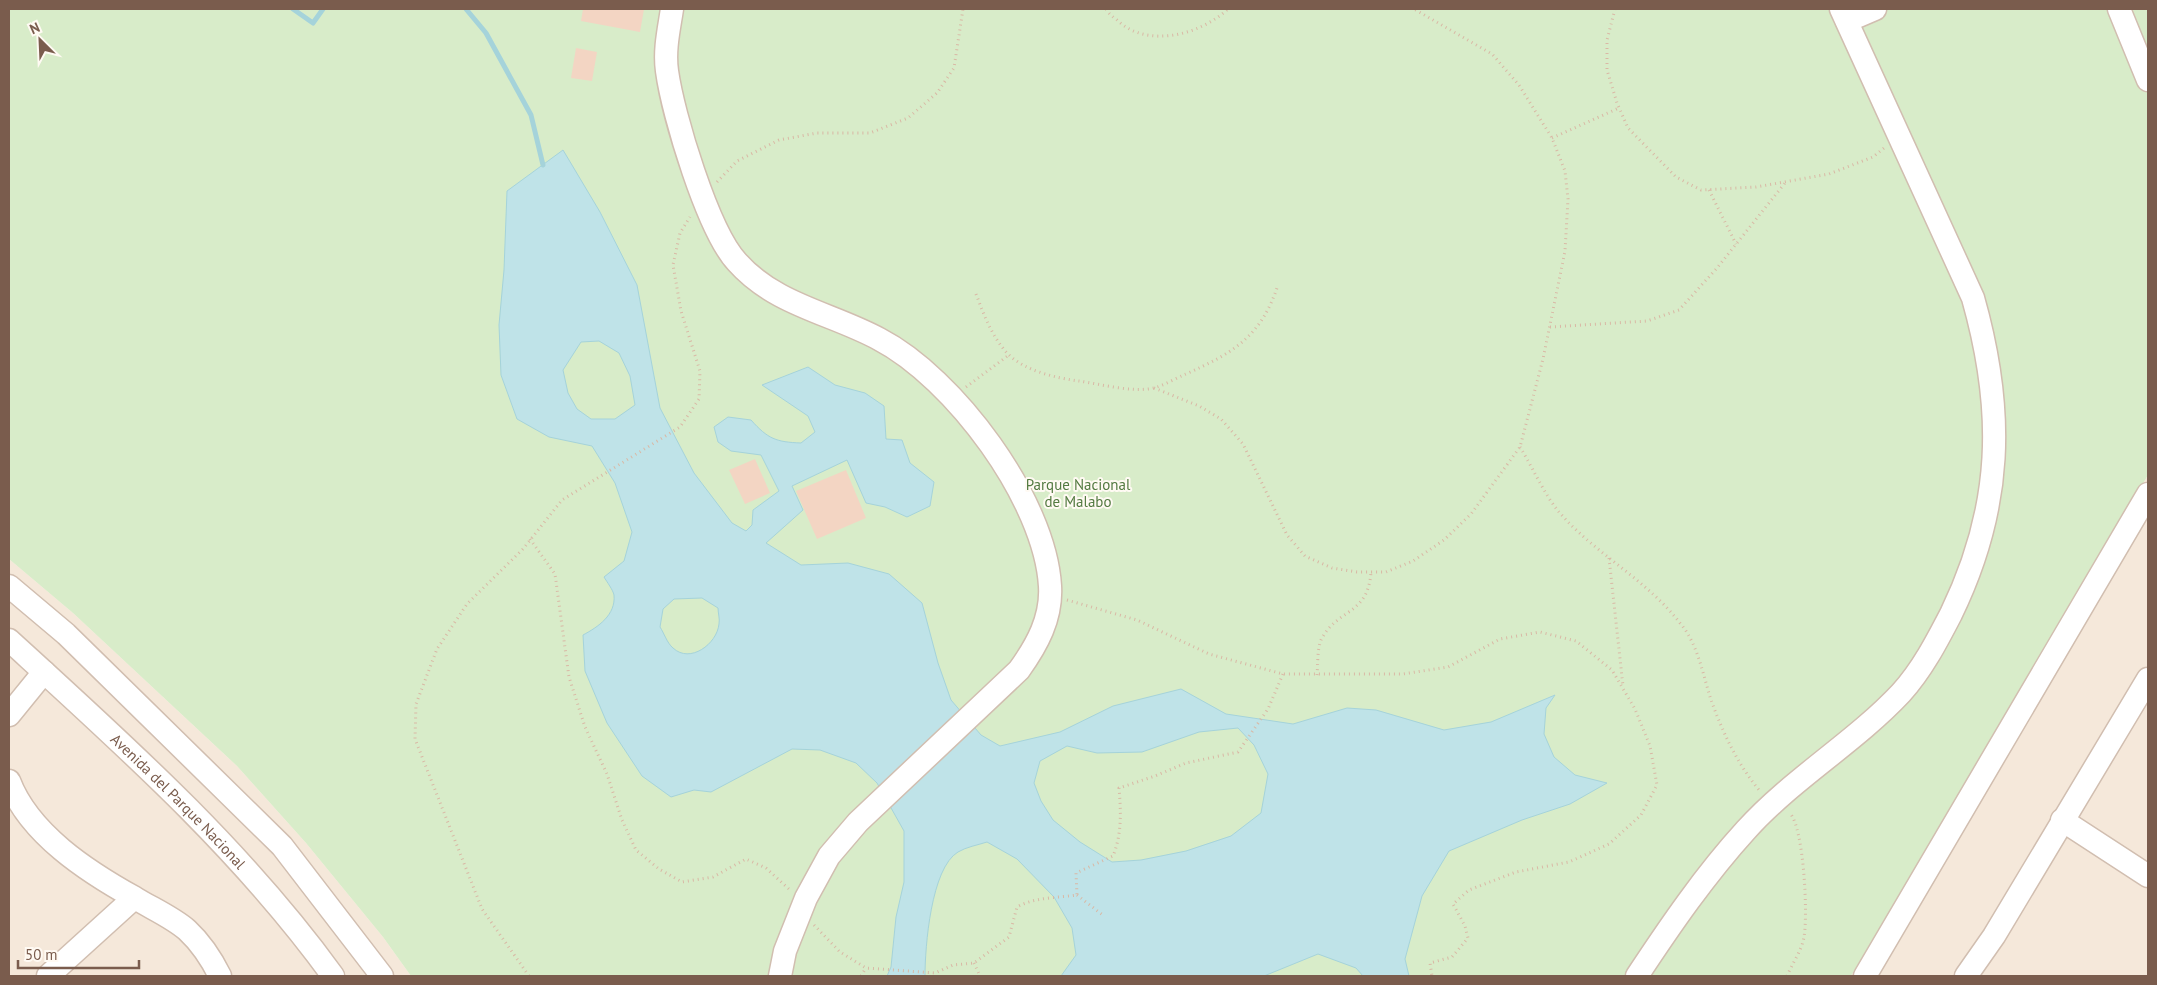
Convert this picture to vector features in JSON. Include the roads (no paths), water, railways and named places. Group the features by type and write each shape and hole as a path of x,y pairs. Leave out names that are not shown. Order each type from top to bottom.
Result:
{"street":[{"path":"672,9 667,38 666,69 677,120 704,196 724,244 736,262 758,281 783,298 879,339 932,376 976,425 1010,474 1034,524 1046,558 1051,587 1048,616 1039,642 1019,670 858,822 829,856 801,912 785,951 780,976"},
{"path":"1637,976 1706,876 1747,828 1856,736 1902,692 1937,642 1962,590 1987,512 1994,475 1995,436 1992,387 1981,326 1973,298 1844,15 1875,9"},
{"path":"2119,9 2148,80"},
{"path":"1865,976 2148,494"},
{"path":"9,586 66,634 282,846 382,976"},
{"name":"Avenida del Parque Nacional","path":"9,640 209,828 298,928 333,976"},
{"path":"9,715 44,672"},
{"path":"1966,976 1994,936 2148,679"},
{"path":"9,781 29,815 67,855 187,930 211,958 220,976"},
{"path":"2062,820 2148,876"},
{"path":"48,976 134,898"}],"water":[{"path":"563,150 600,212 637,285 660,408 694,473 732,523 746,531 752,525 753,510 779,491 761,455 731,451 718,442 714,427 728,417 751,420 762,431 773,438 785,442 801,443 815,432 808,416 762,385 808,367 835,385 865,393 884,406 886,439 902,440 910,463 934,482 930,506 907,517 885,507 866,503 847,460 792,486 803,510 766,543 801,565 848,563 889,574 922,603 938,663 951,700 981,735 1000,746 1060,732 1113,706 1181,689 1226,714 1293,724 1347,708 1376,710 1444,730 1491,722 1555,695 1546,708 1544,734 1554,757 1575,775 1607,783 1570,804 1522,820 1449,851 1422,896 1405,959 1409,976 1363,976 1356,968 1318,954 1264,976 1061,976 1076,955 1072,928 1054,897 1017,859 987,842 958,852 949,861 941,874 931,909 928,928 925,976 887,976 891,967 896,917 904,882 904,831 877,783 856,763 820,750 792,749 711,792 694,790 671,797 642,776 607,723 585,671 583,635 605,620 612,609 614,595 604,577 624,561 632,532 615,483 592,446 549,437 517,419 501,375 499,325 504,270 507,191","holes":["599,341 619,353 630,376 635,405 615,419 591,419 577,409 568,393 563,370 581,342","702,598 718,608 719,622 717,631 708,645 702,650 687,654 673,648 667,641 660,627 663,609 674,599","1238,728 1254,745 1268,774 1261,813 1231,836 1186,851 1141,860 1112,862 1080,842 1053,820 1041,801 1034,783 1040,761 1067,746 1097,753 1142,752 1199,732"]}],"waterway":[{"path":"293,9 313,23 323,9"},
{"path":"466,9 486,33 531,115 543,165"}],"park label":[{"name":"Parque Nacional de Malabo","path":"1078,492"}]}
